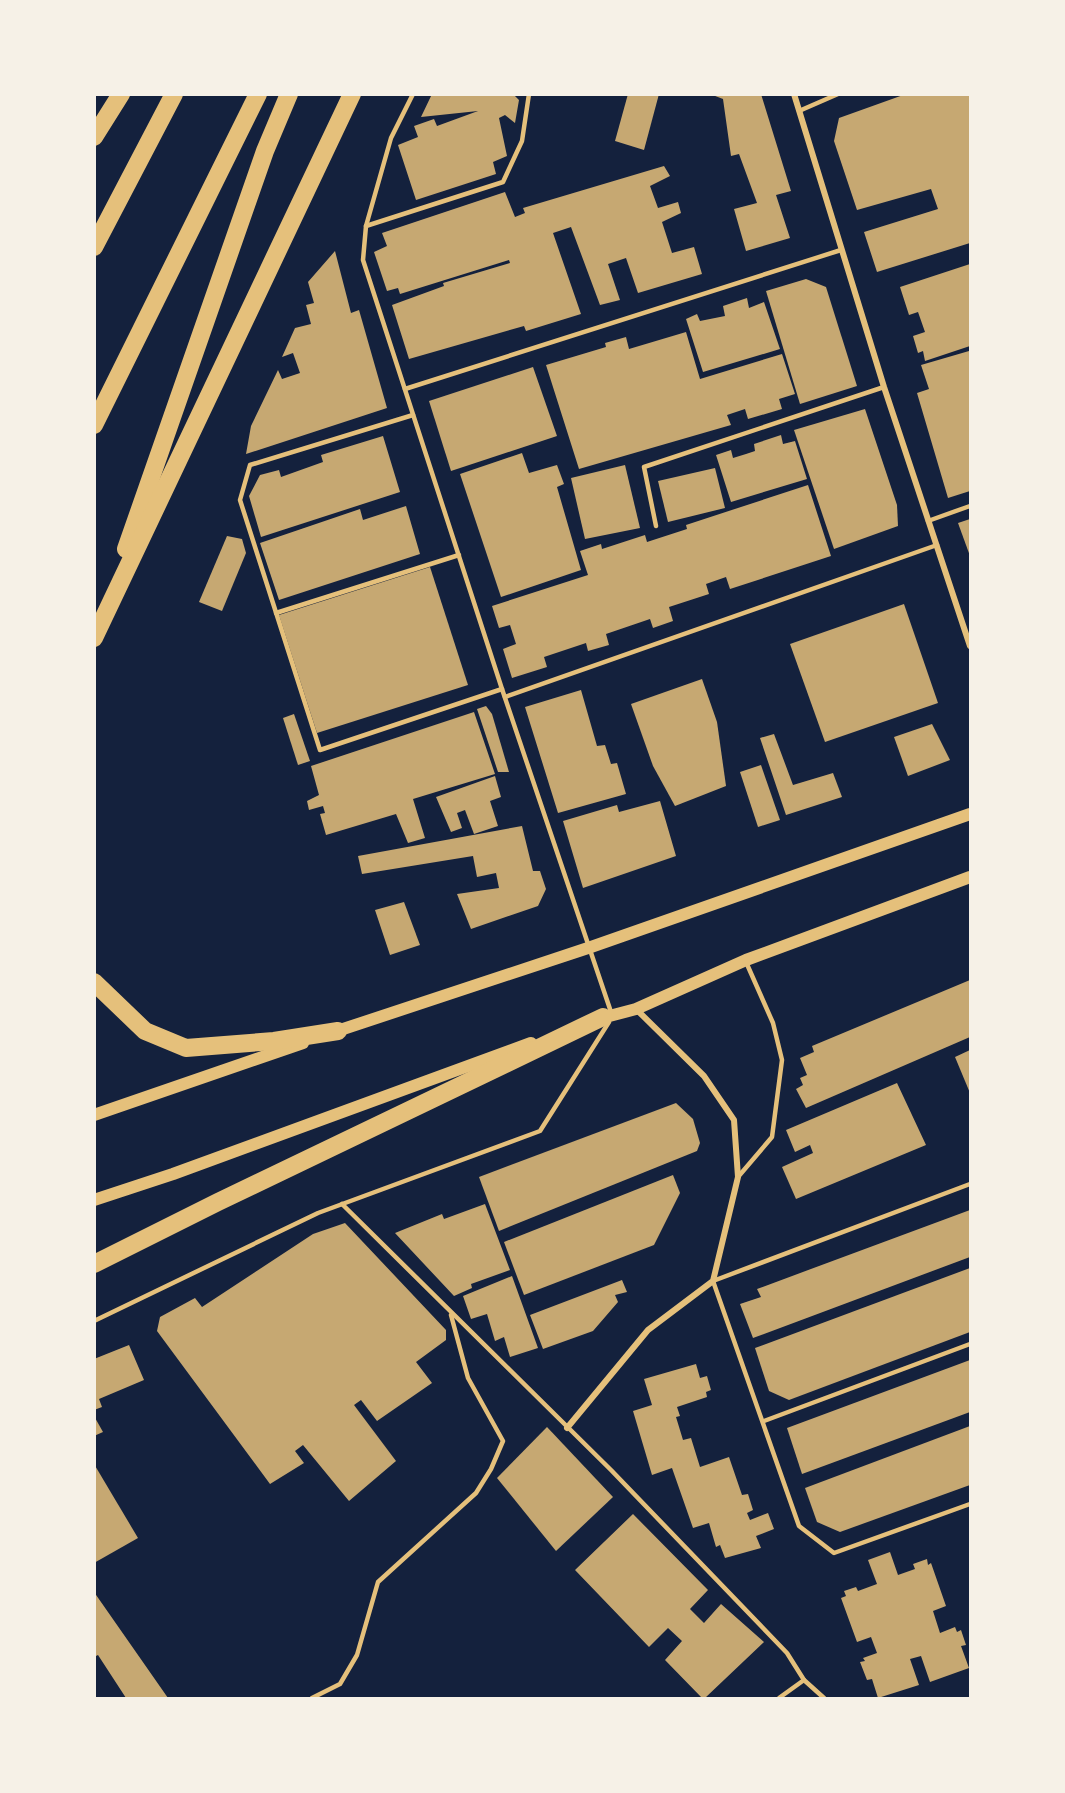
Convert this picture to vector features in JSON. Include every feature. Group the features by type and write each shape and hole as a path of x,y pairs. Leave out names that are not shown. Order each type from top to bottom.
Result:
{"highway":[{"path":"94,137 121,94"},
{"path":"94,248 174,94"},
{"path":"94,425 258,94"},
{"path":"94,638 265,150 289,94"},
{"path":"94,638 352,94"},
{"path":"94,982 145,1031 186,1047 274,1041 338,1031"},
{"path":"94,1264 218,1202 608,1016"}],"main road":[{"path":"94,1115 591,947 970,814"},
{"path":"94,1200 608,1016 636,1009 746,960 970,877"}],"street":[{"path":"794,94 884,387 970,646"},
{"path":"567,1428 648,1330 713,1281 738,1177 734,1120 704,1076 636,1009"}],"lane":[{"path":"94,1322 318,1213 540,1131 608,1016 591,947 502,689 363,260 366,226 391,138 413,94"},
{"path":"366,226 503,182 522,141 529,94"},
{"path":"799,111 838,94"},
{"path":"405,389 842,250"},
{"path":"656,526 645,467 884,387"},
{"path":"413,415 250,465 240,500 320,750 502,689"},
{"path":"928,521 970,506"},
{"path":"505,697 937,545"},
{"path":"276,613 459,555"},
{"path":"738,1177 772,1137 782,1060 773,1023 746,960"},
{"path":"970,1185 713,1281 799,1526 834,1553 970,1504"},
{"path":"342,1204 610,1470 787,1653 804,1680 824,1698"},
{"path":"312,1698 340,1684 357,1655 378,1582 476,1494 491,1469 503,1441 468,1378 451,1313"},
{"path":"764,1421 970,1344"},
{"path":"779,1698 804,1680"}],"building":[{"path":"432,94 513,94 519,100 515,123 505,115 499,118 507,156 493,162 496,174 416,200 398,145 418,137 414,126 434,119 437,126 478,111 421,117"},
{"path":"628,94 659,94 644,150 615,141"},
{"path":"710,94 761,94 791,191 776,195 790,238 746,251 734,209 757,203 739,154 731,156 723,99"},
{"path":"906,94 970,94 970,243 877,272 864,232 938,209 931,189 857,210 834,141 839,118"},
{"path":"664,166 670,176 650,186 658,208 678,202 681,213 662,222 672,253 694,247 702,274 638,293 626,258 608,264 620,300 600,305 571,227 553,233 581,314 526,331 524,326 409,359 392,305 444,286 443,283 510,263 509,260 400,294 398,288 387,291 374,252 387,246 382,233 505,192 515,217 525,213 523,208"},
{"path":"335,251 351,313 359,310 387,408 246,454 251,426 278,370 282,379 300,373 293,353 282,357 295,328 311,324 306,305 314,303 308,282"},
{"path":"970,264 970,346 925,361 923,351 918,353 913,336 925,332 918,312 909,315 900,287"},
{"path":"806,279 826,287 857,386 800,404 766,291"},
{"path":"747,298 749,308 764,302 780,349 703,372 686,319 697,314 700,321 725,316 723,306"},
{"path":"686,332 700,379 782,354 795,394 779,399 782,409 748,419 745,409 727,415 731,425 579,469 546,365 606,347 605,343 626,337 629,349"},
{"path":"969,351 970,491 948,498 917,393 929,389 921,365"},
{"path":"533,367 557,436 451,471 429,401"},
{"path":"865,409 897,505 898,526 834,549 794,430"},
{"path":"781,435 783,444 795,441 807,479 731,502 716,455 731,450 733,458 746,454 755,451 754,444"},
{"path":"383,436 400,492 261,537 249,496 260,475 279,470 281,477 323,462 321,455"},
{"path":"522,453 529,473 557,465 564,484 557,487 581,570 501,597 460,474"},
{"path":"625,465 640,528 585,539 571,478"},
{"path":"715,468 725,508 668,522 658,481"},
{"path":"808,485 831,556 730,589 726,577 706,584 709,594 669,607 673,621 653,628 650,619 606,634 609,645 588,651 586,643 544,657 547,667 512,678 503,649 516,644 510,625 499,628 492,606 588,575 580,551 601,544 602,549 645,535 647,542 687,529 686,525"},
{"path":"406,506 420,554 279,600 260,543 360,509 363,520"},
{"path":"970,519 970,556 958,523"},
{"path":"227,536 242,539 246,553 222,611 199,602"},
{"path":"430,567 468,685 317,733 279,615"},
{"path":"904,604 938,703 825,742 790,644"},
{"path":"702,679 717,722 726,786 675,806 653,766 631,704"},
{"path":"581,690 597,746 605,745 611,764 617,763 626,794 558,813 525,707"},
{"path":"486,706 492,714 509,772 498,772 477,709"},
{"path":"474,712 495,774 413,799 425,838 408,843 396,814 326,835 320,814 325,813 323,806 309,810 307,801 319,795 311,766"},
{"path":"294,714 310,761 298,765 283,718"},
{"path":"932,724 950,760 908,776 894,737"},
{"path":"774,734 793,785 833,773 842,797 786,815 760,738"},
{"path":"761,765 780,820 758,827 740,772"},
{"path":"495,776 501,797 490,801 498,826 474,834 465,810 457,813 462,828 451,832 436,797"},
{"path":"660,801 676,856 583,888 563,821 617,805 619,812"},
{"path":"522,826 533,871 540,871 546,889 538,906 471,929 457,894 499,888 496,873 477,877 473,856 362,874 358,856"},
{"path":"404,902 420,945 390,955 375,910"},
{"path":"970,980 970,1037 806,1108 796,1089 803,1085 800,1078 807,1075 800,1058 814,1052 812,1046"},
{"path":"970,1050 970,1093 955,1057"},
{"path":"897,1083 926,1145 796,1199 782,1167 813,1153 810,1145 795,1152 786,1130"},
{"path":"676,1103 693,1119 700,1143 697,1151 499,1231 479,1177"},
{"path":"673,1175 680,1193 654,1245 524,1295 504,1242"},
{"path":"485,1204 510,1270 471,1284 472,1288 454,1296 395,1233 442,1214 444,1219"},
{"path":"970,1210 970,1257 753,1338 740,1304 761,1297 757,1289"},
{"path":"345,1223 446,1330 446,1340 416,1362 432,1383 377,1421 361,1400 354,1405 396,1461 349,1501 303,1445 295,1451 304,1463 270,1484 157,1331 160,1317 195,1298 202,1307 313,1234"},
{"path":"970,1268 970,1332 789,1400 769,1391 755,1348"},
{"path":"512,1276 538,1348 510,1357 504,1337 495,1341 487,1314 471,1319 463,1296"},
{"path":"622,1280 627,1292 615,1295 618,1302 593,1331 543,1349 530,1315"},
{"path":"129,1345 144,1380 99,1399 102,1407 94,1410 94,1359"},
{"path":"970,1360 970,1412 802,1474 787,1428"},
{"path":"696,1364 700,1378 707,1376 711,1390 706,1392 707,1397 677,1407 680,1416 676,1417 683,1440 691,1438 700,1467 729,1457 742,1495 748,1494 753,1510 747,1513 750,1520 768,1513 774,1529 756,1536 761,1548 725,1558 720,1545 716,1547 709,1523 693,1528 672,1468 652,1475 633,1411 652,1405 644,1379"},
{"path":"94,1416 103,1432 94,1436"},
{"path":"970,1426 970,1485 840,1532 817,1522 805,1488"},
{"path":"547,1427 613,1497 556,1551 497,1478"},
{"path":"94,1464 138,1538 94,1563"},
{"path":"633,1514 708,1590 690,1609 704,1623 721,1604 764,1642 705,1698 702,1698 665,1660 682,1641 668,1628 649,1647 575,1570"},
{"path":"890,1552 898,1575 915,1569 913,1564 927,1559 928,1565 931,1563 946,1606 933,1611 940,1633 955,1627 957,1632 961,1630 966,1645 961,1646 969,1668 930,1682 921,1656 910,1659 919,1685 878,1698 872,1679 867,1680 860,1662 865,1661 863,1658 877,1653 871,1637 857,1642 841,1598 846,1596 844,1591 856,1587 858,1591 877,1584 868,1560"},
{"path":"94,1592 168,1698 126,1698 98,1655 94,1657"}]}
